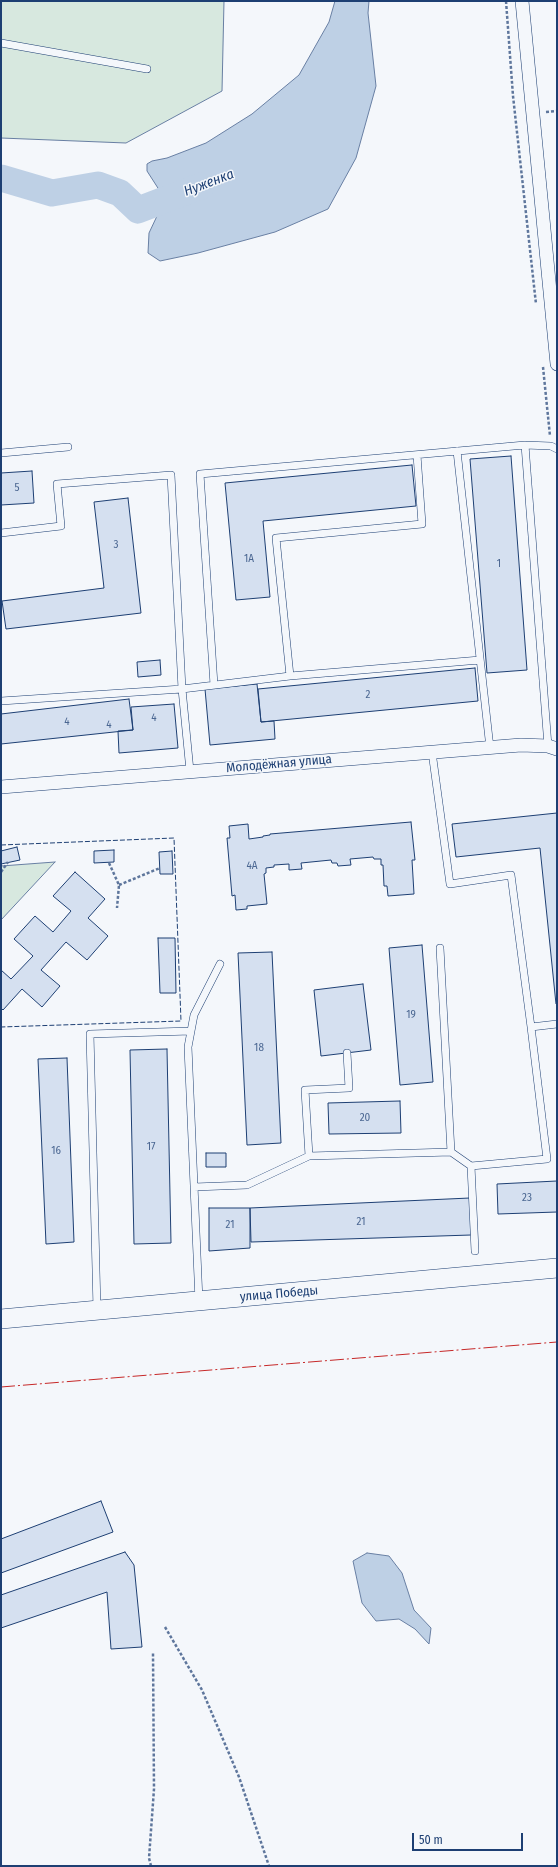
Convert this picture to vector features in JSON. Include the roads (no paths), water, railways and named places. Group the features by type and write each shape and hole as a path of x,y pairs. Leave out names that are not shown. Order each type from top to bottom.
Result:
{"street":[{"path":"522,1 557,364"},
{"name":"Молодёжная улица","path":"1,787 521,745 553,747"},
{"name":"улица Победы","path":"1,1319 557,1268"}],"lane":[{"path":"1,43 147,69"},
{"path":"214,685 200,474 525,445 554,447"},
{"path":"525,445 553,747"},
{"path":"1,453 68,447"},
{"path":"457,451 490,748"},
{"path":"290,676 276,538 422,524 417,455"},
{"path":"1,533 61,526 57,484 171,475 182,689 190,771"},
{"path":"1,701 182,689 290,676 480,660"},
{"path":"194,1187 247,1185 308,1156 450,1152 471,1166 546,1159 532,1027 511,875 450,884 432,752"},
{"path":"440,948 450,1152"},
{"path":"199,1301 188,1047 194,1015 220,964"},
{"path":"532,1027 557,1024"},
{"path":"97,1310 90,1034 191,1031"},
{"path":"308,1156 305,1090 349,1088 347,1053"},
{"path":"471,1166 476,1251"}],"water":[{"path":"335,1 369,1 368,13 376,86 356,158 328,209 275,232 198,253 160,261 148,253 149,233 165,199 147,171 147,164 206,143 252,114 299,75 329,22"},
{"path":"367,1553 389,1556 402,1573 414,1610 431,1628 429,1644 415,1629 399,1619 376,1621 362,1603 353,1561"}],"waterway":[{"name":"Нуженка","path":"1,178 52,193 98,185 120,193 138,210 201,186"}]}
